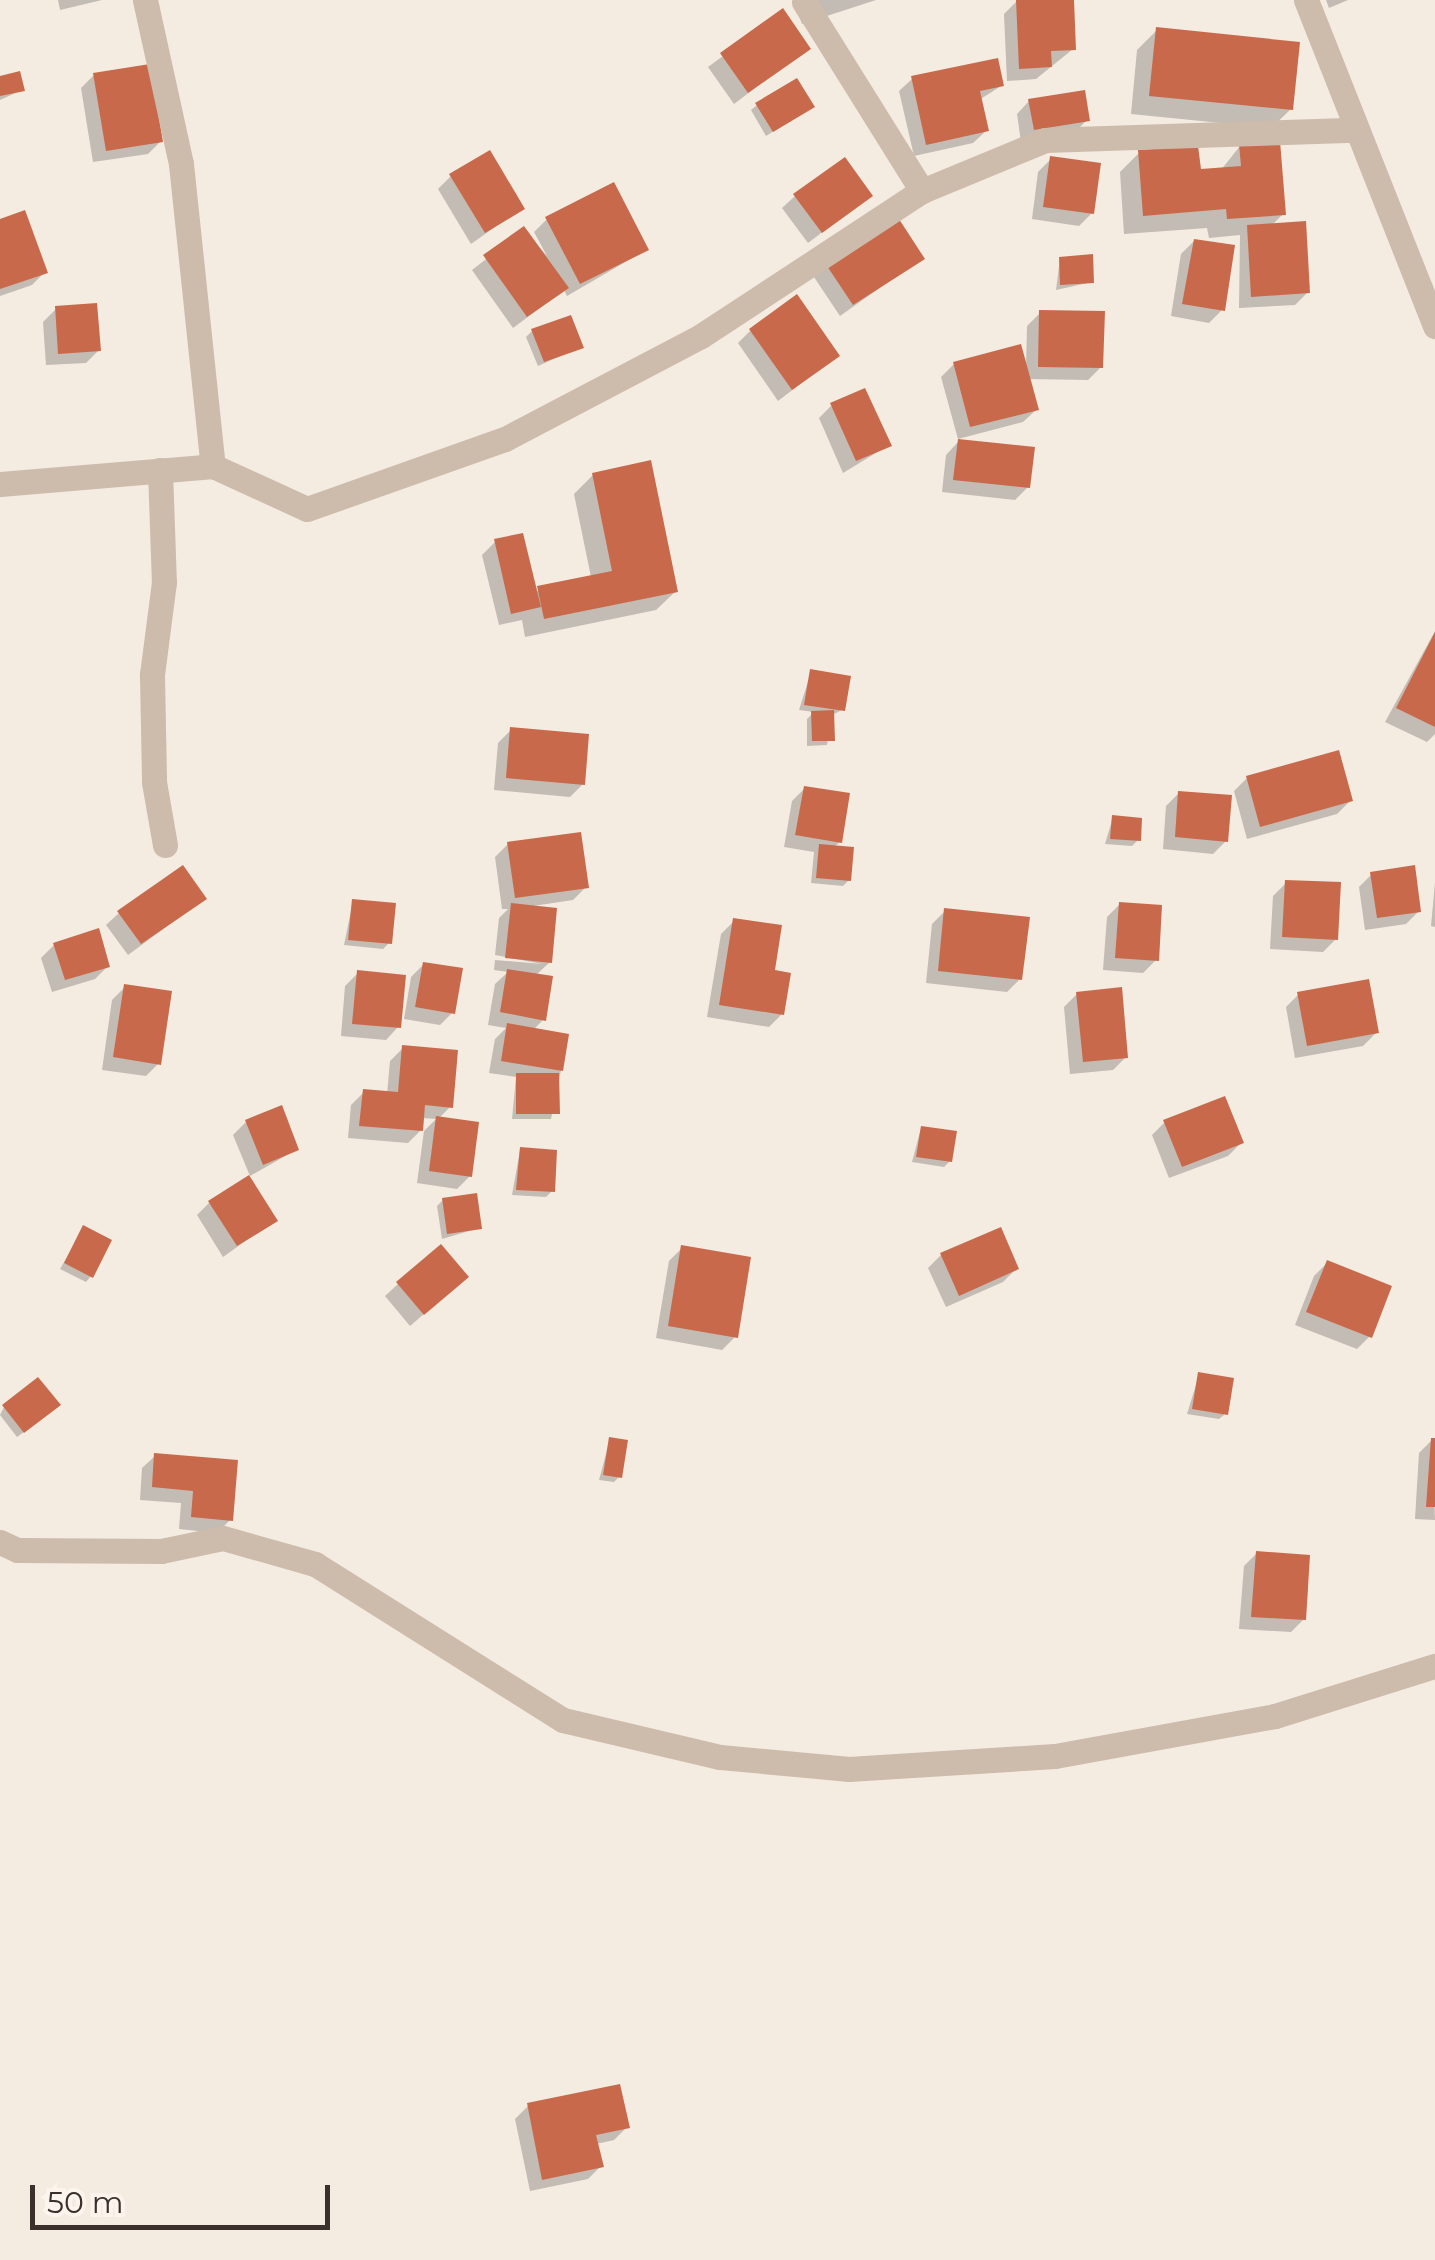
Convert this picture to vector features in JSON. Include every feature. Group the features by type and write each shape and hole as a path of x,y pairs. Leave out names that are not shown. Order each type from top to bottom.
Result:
{"street":[{"path":"146,0 181,164 213,466"},
{"path":"1306,0 1354,130 1434,322"},
{"path":"804,2 922,191"},
{"path":"0,484 213,466 307,508 506,439 701,336 922,191 1045,140 1354,130"},
{"path":"160,470 164,582 152,676 154,782 165,845"},
{"path":"0,1542 17,1550 162,1552 223,1538 315,1564 563,1720 720,1756 850,1769 1055,1756 1275,1716 1435,1666"}],"building":[{"path":"1016,0 1074,0 1076,50 1051,51 1052,67 1019,69"},
{"path":"783,8 811,49 748,93 720,53"},
{"path":"1156,27 1300,42 1293,110 1149,96"},
{"path":"998,58 1004,86 980,91 989,131 926,145 911,76"},
{"path":"150,64 163,142 106,151 93,73"},
{"path":"20,71 25,91 0,96 0,76"},
{"path":"797,78 815,107 773,132 755,103"},
{"path":"1085,90 1090,121 1034,130 1028,99"},
{"path":"1280,141 1286,215 1227,219 1226,209 1143,216 1138,150 1198,146 1201,169 1241,166 1239,144"},
{"path":"490,150 525,209 485,233 449,174"},
{"path":"1050,156 1101,163 1094,214 1043,207"},
{"path":"845,157 873,196 822,233 793,194"},
{"path":"614,182 649,250 580,284 545,217"},
{"path":"25,210 48,273 0,289 0,219"},
{"path":"895,213 925,259 853,305 823,260"},
{"path":"1306,221 1310,293 1251,297 1247,225"},
{"path":"524,226 569,288 527,317 483,255"},
{"path":"1194,239 1235,245 1225,311 1182,304"},
{"path":"1093,254 1094,283 1060,285 1059,257"},
{"path":"797,294 840,356 792,390 749,329"},
{"path":"97,303 101,351 58,354 55,306"},
{"path":"1039,310 1105,311 1103,368 1038,367"},
{"path":"571,315 584,348 544,362 531,329"},
{"path":"1021,344 1039,410 970,427 953,362"},
{"path":"865,388 892,446 856,461 830,403"},
{"path":"958,439 1035,447 1030,488 953,480"},
{"path":"651,460 678,592 544,619 537,586 612,571 592,473"},
{"path":"523,533 541,607 511,614 494,539"},
{"path":"1435,632 1435,727 1396,708"},
{"path":"810,669 851,676 845,711 804,705"},
{"path":"834,710 835,741 812,741 811,711"},
{"path":"510,727 589,734 585,785 506,778"},
{"path":"1339,750 1353,801 1260,827 1246,776"},
{"path":"804,786 850,793 842,843 795,835"},
{"path":"1178,791 1232,795 1228,842 1175,837"},
{"path":"1112,815 1142,818 1141,841 1110,839"},
{"path":"581,832 589,888 515,898 507,842"},
{"path":"819,844 854,847 851,881 816,878"},
{"path":"183,865 207,899 141,944 117,911"},
{"path":"1415,865 1421,912 1377,918 1370,872"},
{"path":"1285,880 1341,882 1338,940 1282,937"},
{"path":"352,899 396,903 392,944 348,940"},
{"path":"1119,902 1162,905 1159,961 1115,958"},
{"path":"511,903 557,908 552,963 505,958"},
{"path":"944,908 1030,917 1022,980 938,971"},
{"path":"733,918 782,925 775,970 791,973 784,1015 719,1005"},
{"path":"99,928 110,967 65,980 53,943"},
{"path":"423,962 463,968 455,1014 415,1007"},
{"path":"507,969 553,976 546,1021 500,1012"},
{"path":"357,970 406,975 401,1028 352,1024"},
{"path":"1369,979 1379,1033 1307,1046 1297,992"},
{"path":"124,984 172,991 161,1065 113,1057"},
{"path":"1122,987 1128,1058 1083,1062 1076,992"},
{"path":"507,1023 569,1034 563,1071 501,1061"},
{"path":"402,1045 458,1050 453,1108 425,1105 423,1131 359,1126 363,1089 398,1092"},
{"path":"516,1073 559,1073 560,1114 516,1114"},
{"path":"1225,1096 1244,1143 1182,1167 1163,1120"},
{"path":"282,1105 299,1150 263,1165 245,1120"},
{"path":"436,1116 479,1122 472,1177 429,1171"},
{"path":"921,1126 957,1131 952,1162 916,1157"},
{"path":"520,1147 557,1150 555,1192 516,1190"},
{"path":"249,1175 278,1221 237,1246 208,1201"},
{"path":"477,1193 482,1229 447,1234 442,1198"},
{"path":"83,1225 112,1240 93,1278 64,1263"},
{"path":"1001,1227 1019,1269 959,1296 940,1253"},
{"path":"441,1244 469,1277 424,1315 396,1282"},
{"path":"681,1245 751,1257 738,1338 668,1326"},
{"path":"1327,1260 1392,1286 1372,1338 1306,1312"},
{"path":"1198,1372 1234,1378 1228,1415 1192,1409"},
{"path":"38,1377 61,1405 24,1433 2,1405"},
{"path":"609,1437 628,1440 622,1478 603,1475"},
{"path":"1431,1438 1435,1438 1435,1507 1426,1507"},
{"path":"154,1453 238,1460 233,1521 191,1517 193,1491 152,1487"},
{"path":"1256,1551 1310,1555 1306,1620 1251,1617"},
{"path":"620,2084 630,2128 596,2135 604,2167 542,2180 527,2103"}]}
